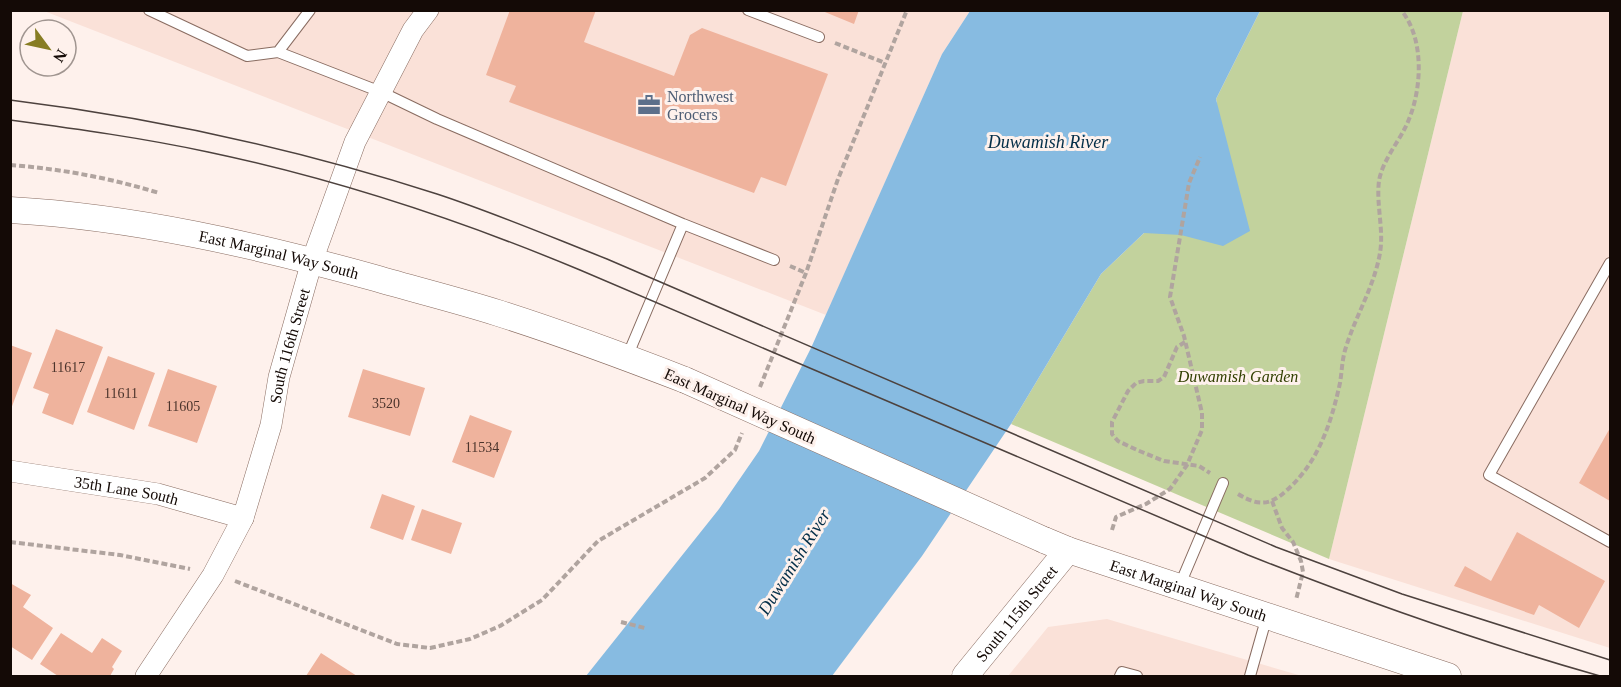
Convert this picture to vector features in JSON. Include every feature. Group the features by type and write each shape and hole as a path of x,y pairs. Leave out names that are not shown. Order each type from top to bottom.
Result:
{"street":[{"name":"South 116th Street","path":"146,676 213,575 243,518 271,425 279,377 312,261 355,142 413,30 428,10"},
{"name":"East Marginal Way South","path":"10,210 92,216 142,224 312,261 496,312 627,357 685,380 1068,550 1448,676"},
{"name":"35th Lane South","path":"10,471 158,494 243,518"},
{"name":"South 115th Street","path":"965,676 1068,550"}],"lane":[{"path":"149,10 247,56 279,52 381,92 437,119 683,224 774,260"},
{"path":"279,52 310,10"},
{"path":"748,10 819,37"},
{"path":"627,357 683,224"},
{"path":"1611,263 1489,475 1611,542"},
{"path":"1179,587 1223,483"},
{"path":"1250,676 1268,616"},
{"path":"1120,676 1122,672 1137,676"}],"path":[{"path":"1185,342 1177,347 1164,377 1158,381 1136,383 1128,391 1112,422 1112,434 1118,441 1164,461 1199,466 1246,499 1265,504 1276,500 1296,483 1314,461 1335,407 1347,343 1374,281 1380,251 1379,179 1396,142 1406,127 1418,81 1417,45 1407,18 1401,10"},
{"path":"819,37 885,63"},
{"path":"1113,530 1116,517 1146,504 1170,489 1187,465 1202,430 1202,413 1185,342 1170,297 1189,183 1200,157"},
{"path":"10,165 55,168 96,175 159,193"},
{"path":"1272,501 1282,528 1293,542 1301,561 1303,572 1295,603"},
{"path":"10,542 120,555 195,570"},
{"path":"238,583 397,644"},
{"path":"621,622 645,628"}],"shaded area":[{"path":"44,11 970,11 942,54 826,315 78,24 78,18 62,18"},
{"path":"1463,11 1610,11 1610,648 1329,559"},
{"path":"1107,619 1302,676 1008,676 1048,627"}],"green space":[{"name":"Duwamish Garden","path":"1260,11 1463,11 1329,559 1011,424 1101,274 1144,233 1217,103 1216,99"}],"water":[{"name":"Duwamish River","path":"970,11 1260,11 1216,99 1250,231 1223,246 1181,235 1144,233 1101,274 1011,424 922,556 832,676 586,676 719,509 759,451 811,348 942,54"}],"building":[{"path":"510,10 596,10 584,42 674,76 690,35 702,28 828,74 786,186 761,177 754,193 509,102 516,86 486,75"},
{"path":"820,10 859,10 854,24"},
{"path":"56,329 103,347 73,425 42,413 49,394 33,388"},
{"path":"10,345 32,353 11,409 10,409"},
{"path":"108,356 155,373 134,430 87,412"},
{"path":"168,369 217,386 197,443 148,426"},
{"path":"363,369 425,388 410,436 348,417"},
{"path":"470,415 512,431 494,478 452,462"},
{"path":"1610,428 1610,501 1579,483"},
{"path":"382,494 415,506 403,540 370,528"},
{"path":"422,509 462,523 451,554 411,540"},
{"path":"1517,532 1605,581 1579,628 1539,605 1534,615 1454,586 1465,566 1491,581"},
{"path":"10,583 31,595 23,607 53,628 32,660 10,646"},
{"path":"61,633 92,653 102,638 122,651 112,667 114,669 110,676 58,676 40,664"},
{"path":"321,653 357,676 306,676"}],"tram line":[{"path":"10,100 119,116 226,137 332,163 459,201 607,259 1276,547 1402,594 1610,660"},
{"path":"10,120 159,142 256,163 397,202 489,234 580,270 1248,555 1422,620 1600,676"}],"place":[{"name":"Northwest Grocers","path":"649,105"}]}
